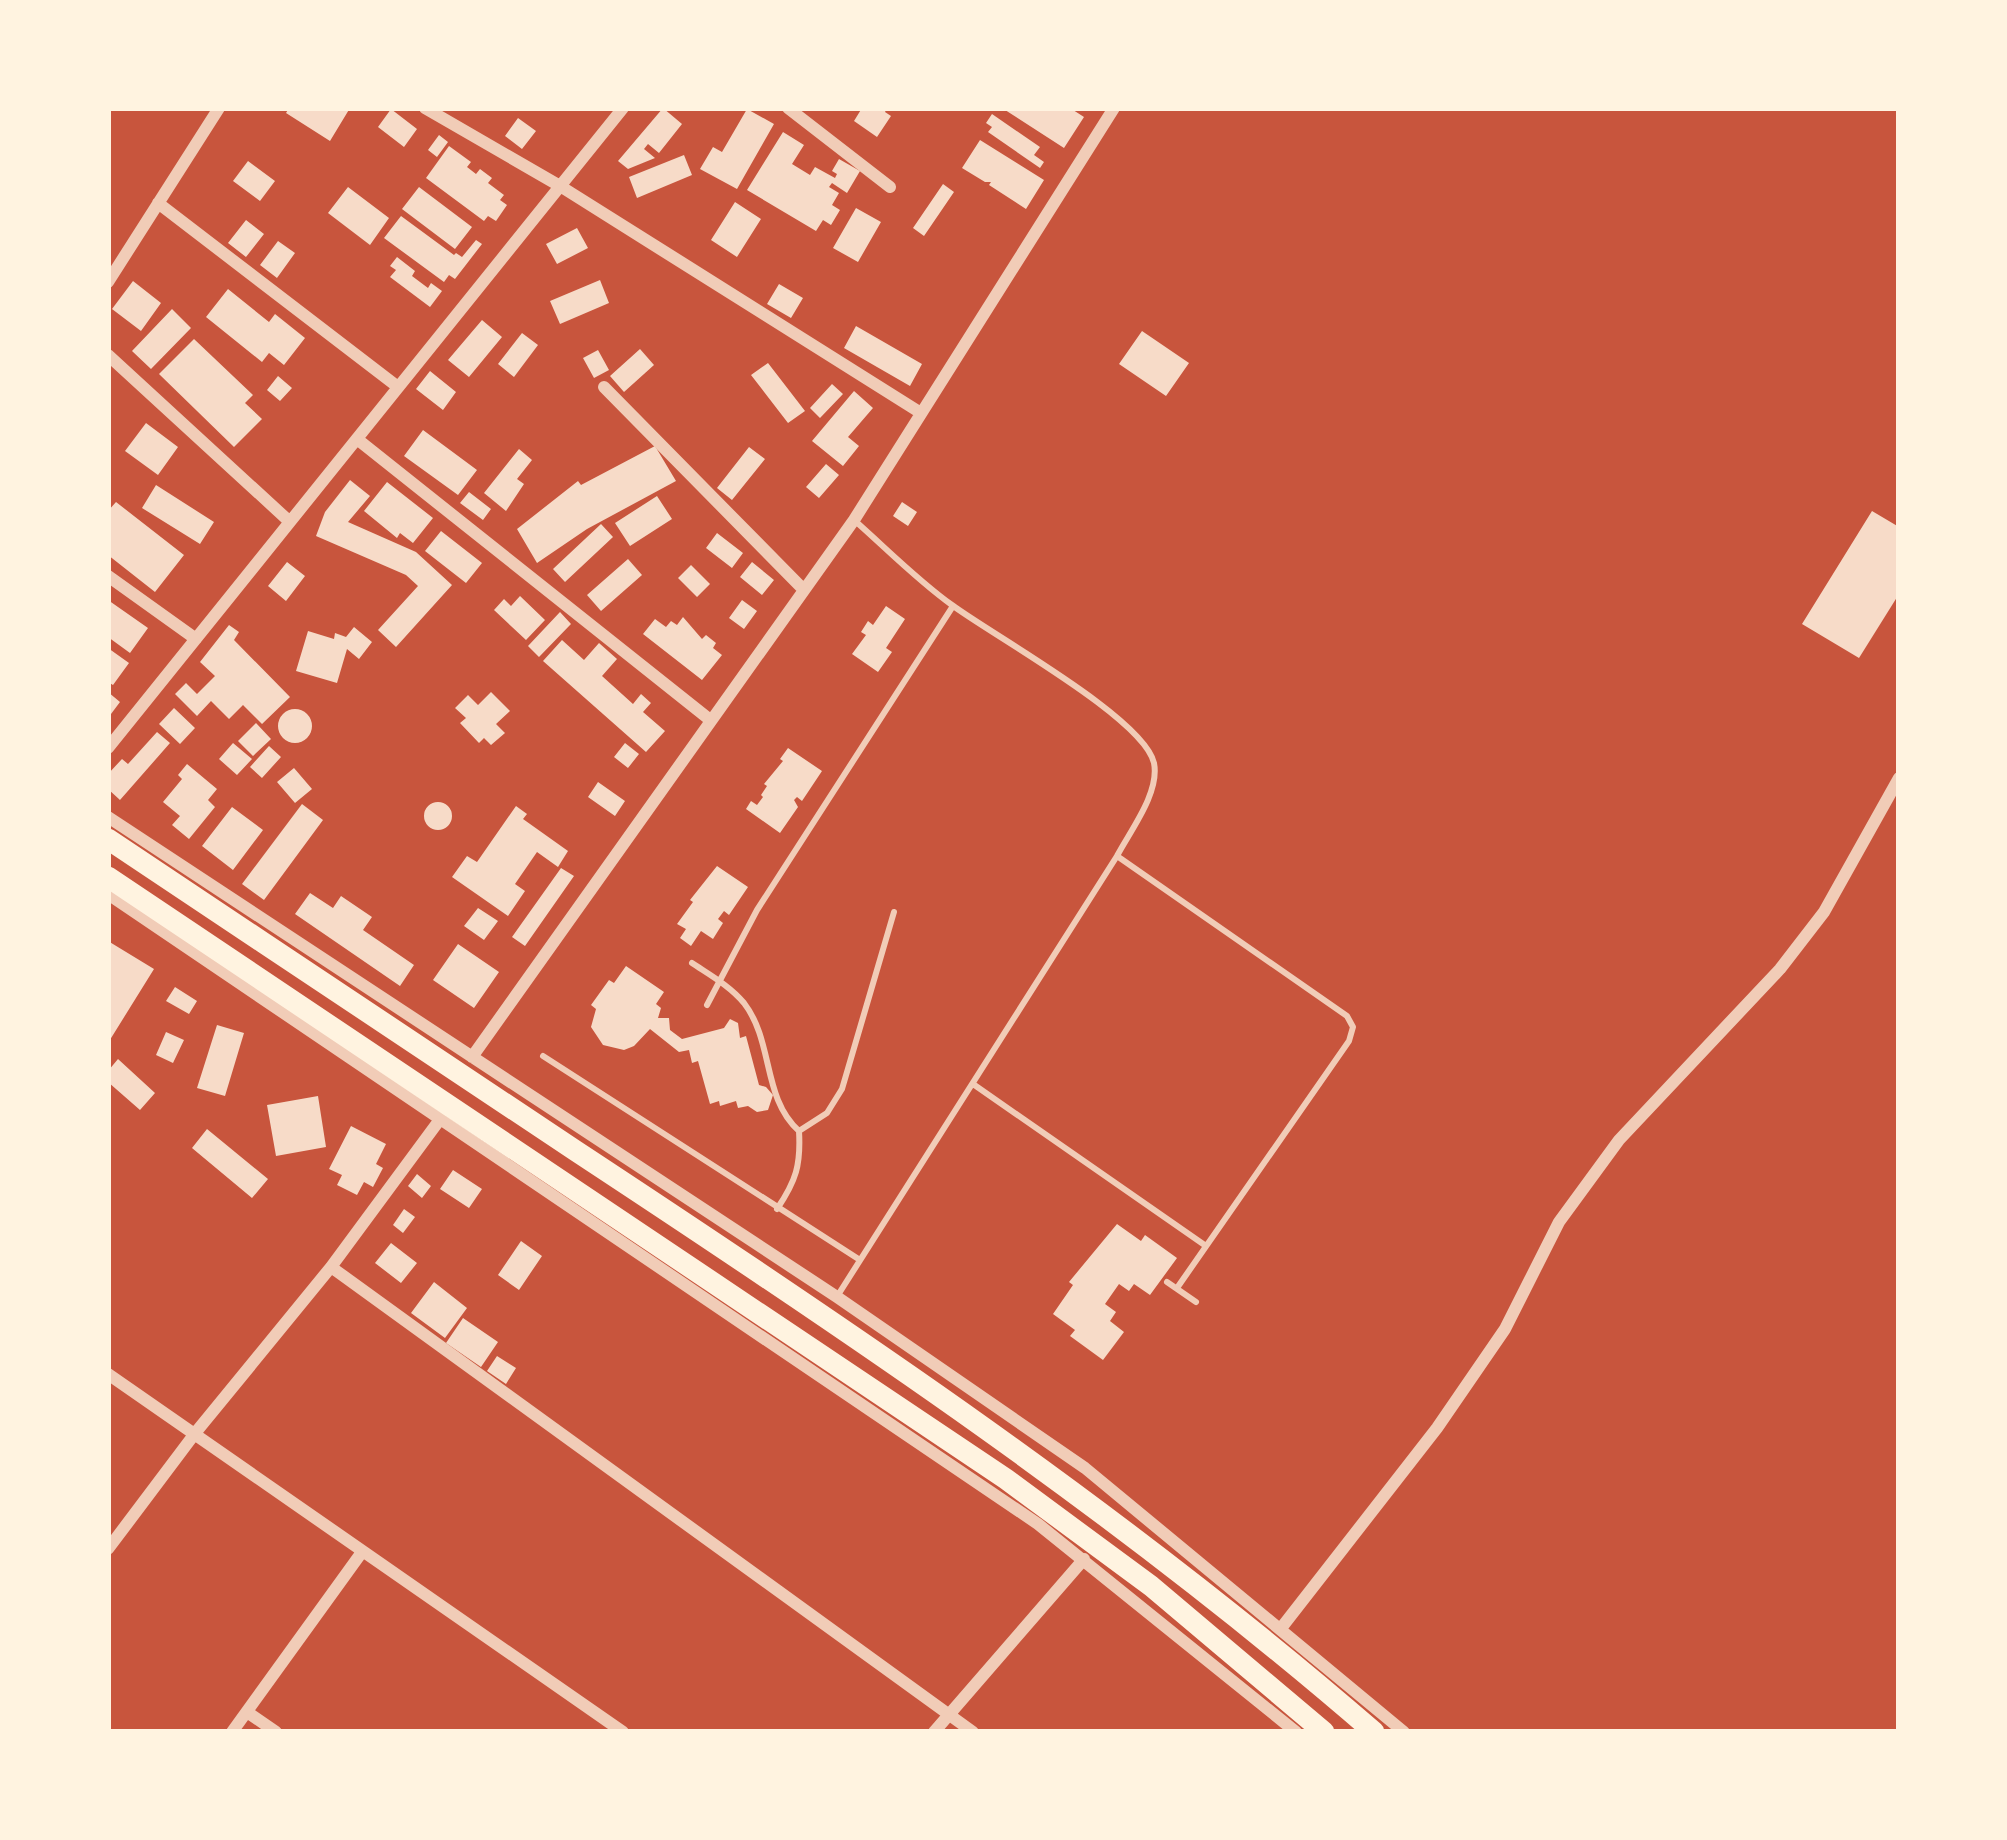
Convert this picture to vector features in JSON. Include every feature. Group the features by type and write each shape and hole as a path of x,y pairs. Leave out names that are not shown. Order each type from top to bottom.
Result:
{"highway":[{"path":"108,839 825,1315 1033,1461 1276,1649 1374,1732"},
{"path":"108,877 1006,1479 1151,1586 1324,1732"}],"street":[{"path":"108,282 219,108"},
{"path":"425,108 560,186 921,413"},
{"path":"108,748 623,108"},
{"path":"788,108 890,187"},
{"path":"472,1057 854,520 1114,108"},
{"path":"158,203 398,387"},
{"path":"108,355 290,522"},
{"path":"604,387 802,588"},
{"path":"357,439 709,719"},
{"path":"108,577 196,639"},
{"path":"1282,1627 1437,1428 1504,1329 1559,1222 1619,1140 1780,969 1824,912 1899,778"},
{"path":"108,817 836,1297 1085,1468 1404,1732"},
{"path":"108,894 1084,1558 1296,1732"},
{"path":"108,1549 196,1432 331,1268 441,1118"},
{"path":"331,1268 973,1732"},
{"path":"108,1374 623,1732"},
{"path":"232,1732 362,1552"},
{"path":"934,1732 1084,1558"},
{"path":"247,1712 276,1732"}],"lane":[{"path":"836,1297 1117,856 1150,794 1154,763 1136,733 952,606 854,520"},
{"path":"706,1006 757,910 952,606"},
{"path":"1117,856 1347,1016 1353,1027 1349,1041 1177,1288"},
{"path":"799,1131 827,1113 842,1089 894,912"},
{"path":"692,963 721,982 750,1012 780,1112 799,1131 801,1166 777,1209"},
{"path":"543,1056 860,1260"},
{"path":"973,1084 1206,1246"},
{"path":"1167,1282 1196,1302"}],"building":[{"path":"289,108 350,108 330,141 286,113"},
{"path":"663,108 682,124 659,153 648,144 644,149 655,158 628,169 618,161"},
{"path":"862,108 887,108 891,116 877,137 854,121"},
{"path":"1002,108 1070,108 1084,117 1064,148"},
{"path":"391,109 417,129 404,147 378,127"},
{"path":"747,109 774,124 737,189 700,169 713,147 722,152"},
{"path":"992,114 1040,147 1034,155 1044,162 1040,168 988,132 992,127 986,123"},
{"path":"518,118 536,131 522,149 505,136"},
{"path":"783,132 804,145 792,164 810,175 815,167 835,178 832,171 839,159 860,171 847,193 832,183 829,187 839,193 832,205 840,210 831,225 823,220 816,231 747,190"},
{"path":"439,135 448,142 437,157 428,150"},
{"path":"980,140 1044,180 1026,209 991,182 962,168"},
{"path":"449,146 471,162 467,167 476,174 480,169 492,178 488,183 504,195 500,200 507,205 496,221 488,216 484,221 426,178"},
{"path":"684,155 692,175 637,198 629,177"},
{"path":"248,161 275,181 260,201 233,181"},
{"path":"943,184 954,192 924,236 913,228"},
{"path":"348,187 389,218 370,245 328,213"},
{"path":"419,187 472,227 455,249 402,209"},
{"path":"735,202 761,219 737,257 711,240"},
{"path":"856,208 881,222 858,262 833,248"},
{"path":"401,216 454,255 462,257 476,240 482,244 455,279 449,275 444,282 384,238"},
{"path":"246,220 264,234 246,257 228,243"},
{"path":"577,228 588,248 557,264 546,244"},
{"path":"278,241 295,253 277,278 260,265"},
{"path":"397,257 415,271 412,276 442,291 430,307 390,277 396,270 390,266"},
{"path":"600,280 609,303 560,324 550,301"},
{"path":"133,281 161,303 141,331 112,309"},
{"path":"779,284 803,298 791,318 767,304"},
{"path":"228,289 269,322 275,314 305,338 284,365 269,353 262,362 206,317"},
{"path":"172,309 191,328 151,369 132,351"},
{"path":"482,320 502,337 469,377 448,360"},
{"path":"856,326 922,364 910,386 844,348"},
{"path":"1142,331 1189,363 1166,396 1119,364"},
{"path":"522,333 538,345 514,377 498,364"},
{"path":"194,339 253,395 245,403 262,419 234,447 159,374"},
{"path":"640,349 654,365 624,392 610,376"},
{"path":"598,350 609,370 594,378 583,358"},
{"path":"768,363 805,411 788,423 751,375"},
{"path":"430,371 456,392 443,410 416,389"},
{"path":"278,376 292,388 280,401 267,390"},
{"path":"832,384 843,394 820,418 810,408"},
{"path":"854,391 873,408 848,437 859,446 843,466 812,441"},
{"path":"146,423 178,447 158,475 125,451"},
{"path":"423,430 477,470 458,495 404,456"},
{"path":"655,446 676,481 587,529 537,563 517,529 578,481 581,485"},
{"path":"749,447 765,459 732,500 717,488"},
{"path":"519,449 532,460 517,479 524,484 506,511 484,493"},
{"path":"826,464 839,475 819,498 806,487"},
{"path":"350,480 370,496 348,522 416,552 452,585 396,647 378,630 418,586 406,575 316,536 325,512"},
{"path":"387,482 433,518 413,543 400,533 397,538 364,511"},
{"path":"156,485 214,522 200,544 142,508"},
{"path":"469,492 491,509 483,520 460,503"},
{"path":"657,496 672,519 630,546 615,523"},
{"path":"116,502 184,555 155,592 108,555 108,511"},
{"path":"902,502 917,512 908,526 893,516"},
{"path":"1872,511 1899,527 1899,594 1859,658 1802,624"},
{"path":"601,524 613,537 565,582 553,569"},
{"path":"441,531 482,563 466,583 425,551"},
{"path":"717,533 743,553 732,568 706,548"},
{"path":"628,559 642,575 601,611 587,595"},
{"path":"287,562 305,576 286,601 268,586"},
{"path":"752,562 774,580 762,595 740,577"},
{"path":"691,565 710,584 697,597 678,578"},
{"path":"520,596 545,620 526,640 494,610 504,599 511,606"},
{"path":"108,600 148,628 130,653 108,637"},
{"path":"742,600 757,611 744,629 729,618"},
{"path":"886,606 905,619 886,648 892,652 878,672 852,654 866,635 861,632 868,621 873,625"},
{"path":"560,612 571,624 539,657 528,646"},
{"path":"683,617 702,639 706,635 716,643 713,648 722,655 702,680 643,634 655,619 666,627 671,621 677,625"},
{"path":"229,625 239,632 234,640 290,697 262,724 243,705 229,719 211,701 197,716 175,694 186,683 197,694 215,676 200,662"},
{"path":"354,627 372,642 359,659 347,649 337,683 296,671 308,631 334,639 335,633 346,637"},
{"path":"562,640 584,660 599,643 617,659 602,676 633,704 641,694 651,703 643,712 665,731 646,752 543,661"},
{"path":"108,648 129,663 113,685 108,682"},
{"path":"108,692 120,702 108,718"},
{"path":"491,692 510,711 496,724 505,733 491,745 484,738 479,743 460,723 466,718 455,708 468,695 478,705"},
{"path":"174,708 195,728 180,744 159,724"},
{"path":"295,709 307,714 312,726 307,738 295,743 283,738 278,726 283,714"},
{"path":"256,723 271,739 253,756 238,741"},
{"path":"157,732 170,743 120,800 108,789 108,774 122,759 128,764"},
{"path":"233,743 252,759 237,775 219,759"},
{"path":"625,743 639,754 628,768 614,757"},
{"path":"269,746 281,757 262,778 250,767"},
{"path":"788,748 822,771 802,801 794,800 798,807 780,833 746,809 751,801 757,805 763,797 764,784"},
{"path":"187,764 217,789 208,800 215,807 189,839 172,825 180,816 163,802 182,779 178,775"},
{"path":"294,768 312,789 295,803 277,782"},
{"path":"598,782 625,801 615,816 588,797"},
{"path":"438,802 448,806 452,816 448,826 438,830 428,826 424,816 428,806"},
{"path":"302,804 323,820 264,900 242,884"},
{"path":"516,806 527,814 523,819 568,851 558,867 537,852 515,884 525,891 508,916 452,877 467,856 477,862"},
{"path":"232,807 263,830 233,870 202,846"},
{"path":"717,866 748,887 729,915 724,911 718,919 723,923 713,939 701,931 691,946 680,938 686,929 677,924"},
{"path":"561,868 574,876 525,946 512,937"},
{"path":"310,893 333,908 341,896 372,917 363,930 414,965 400,986 295,914"},
{"path":"478,908 498,921 484,940 464,926"},
{"path":"108,941 154,969 108,1043"},
{"path":"458,944 499,972 474,1008 433,980"},
{"path":"626,966 664,992 656,1004 661,1008 658,1018 669,1018 670,1030 682,1039 724,1028 730,1019 738,1023 759,1085 773,1095 768,1110 738,1108 736,1101 710,1104 698,1061 692,1063 689,1050 679,1052 650,1029 624,1050 603,1045 591,1027 596,1009 591,1005"},
{"path":"175,987 197,1001 189,1014 166,1001"},
{"path":"217,1025 244,1033 225,1096 197,1088"},
{"path":"166,1032 184,1040 173,1063 156,1055"},
{"path":"118,1059 155,1093 140,1110 108,1082 108,1071"},
{"path":"318,1096 326,1147 276,1156 267,1105"},
{"path":"351,1126 386,1144 376,1164 383,1168 373,1187 364,1182 357,1195 337,1185 342,1175 329,1169"},
{"path":"207,1129 268,1179 252,1198 192,1148"},
{"path":"453,1170 482,1189 469,1208 440,1189"},
{"path":"417,1174 431,1186 422,1198 408,1186"},
{"path":"404,1209 415,1217 403,1233 393,1225"},
{"path":"1117,1224 1141,1241 1145,1235 1177,1258 1150,1295 1134,1284 1129,1291 1119,1284 1105,1304 1116,1312 1110,1321 1124,1332 1103,1360 1070,1336 1075,1330 1053,1314 1073,1285 1069,1282"},
{"path":"521,1241 542,1256 519,1290 498,1275"},
{"path":"391,1243 417,1263 401,1283 375,1263"},
{"path":"434,1282 467,1308 445,1338 411,1313"},
{"path":"463,1318 498,1342 481,1367 446,1343"},
{"path":"497,1356 516,1368 506,1384 487,1371"}]}
